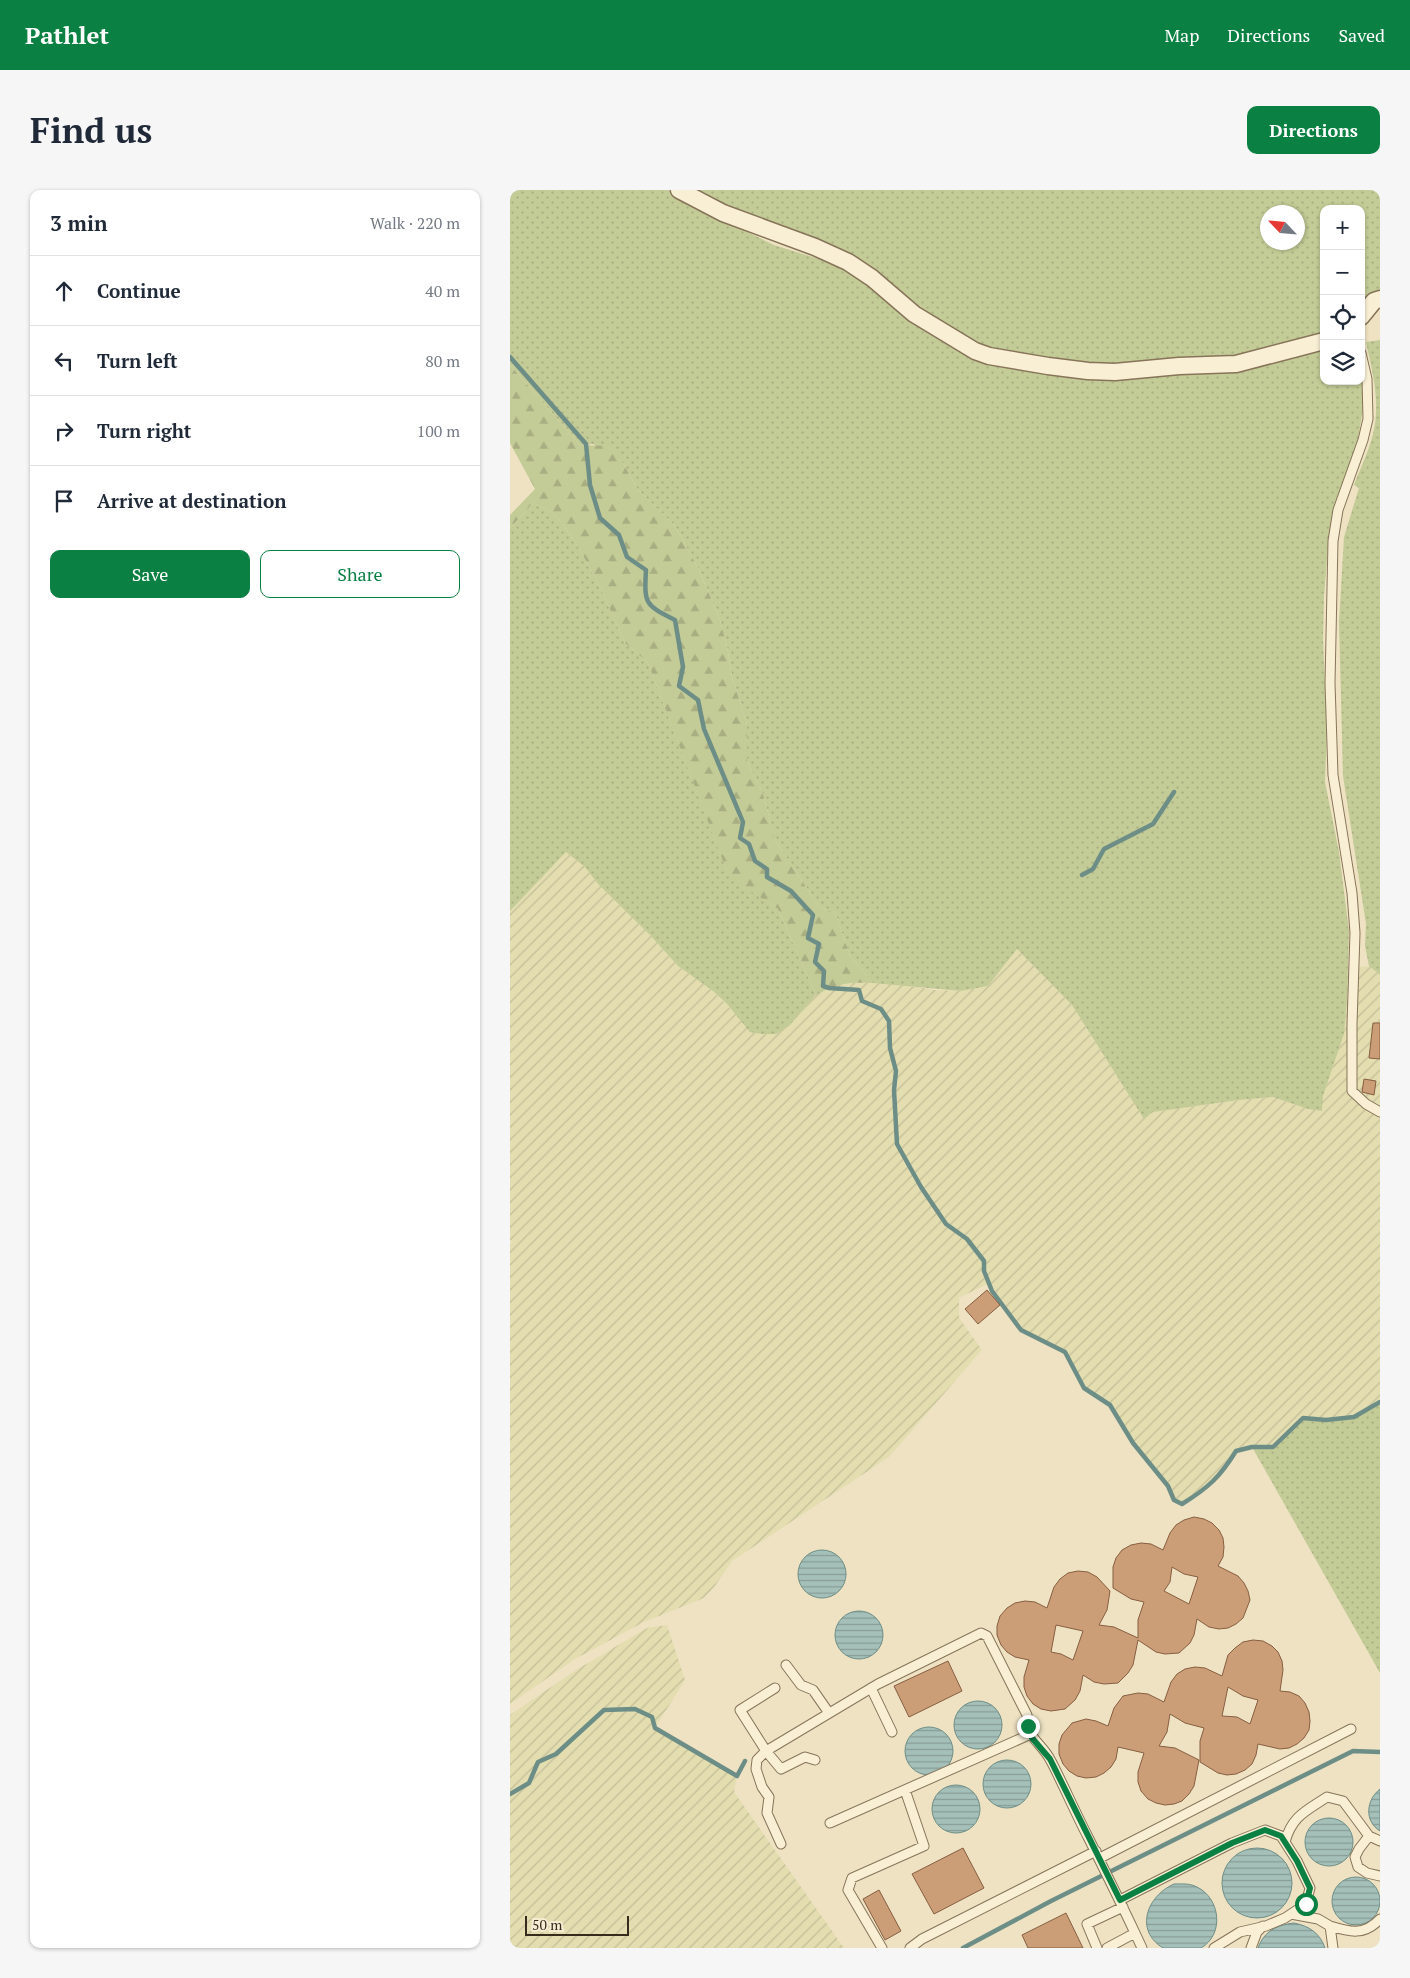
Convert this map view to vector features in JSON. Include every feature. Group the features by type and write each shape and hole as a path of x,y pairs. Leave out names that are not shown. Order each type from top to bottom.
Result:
{"street":[{"path":"679,190 723,213 815,247 848,262 872,278 914,314 976,351 989,356 1048,366 1115,372 1179,366 1236,364 1320,342"},
{"path":"1365,312 1374,301 1380,299"}],"lane":[{"path":"1365,370 1368,419 1363,440 1338,510 1333,541 1330,683 1333,775 1352,893 1355,933 1352,1091 1366,1104 1380,1112"},
{"path":"781,1844 767,1813 769,1798 762,1787 756,1769 757,1760 766,1751 871,1688 981,1633 987,1636 1027,1715 1031,1734 1050,1759 1143,1948"},
{"path":"786,1665 801,1685 812,1690 829,1713"},
{"path":"774,1688 740,1710 766,1751 781,1769 805,1757 815,1760"},
{"path":"871,1688 892,1732"},
{"path":"910,1948 922,1939 1100,1858 1351,1729"},
{"path":"830,1823 1031,1734"},
{"path":"882,1948 848,1890 852,1878 924,1846 904,1790"},
{"path":"1285,1842 1288,1831 1295,1820 1328,1797 1342,1801 1371,1839 1380,1841"},
{"path":"1097,1948 1087,1924 1121,1903 1232,1843 1265,1830 1281,1836 1297,1861 1310,1888 1306,1904 1291,1914 1263,1926 1240,1932 1214,1948"},
{"path":"1369,1836 1355,1857 1358,1867 1367,1873 1380,1876"},
{"path":"1291,1914 1318,1918 1330,1926 1347,1931 1364,1931 1373,1927 1380,1919"},
{"path":"1251,1948 1257,1932 1263,1926"},
{"path":"1330,1926 1333,1948"},
{"path":"1106,1948 1135,1934"}],"shaded area":[{"path":"566,852 585,867 598,884 650,935 678,966 713,991 737,1015 790,1025 816,995 845,982 890,983 935,990 961,991 988,986 1017,949 1072,1005 1144,1119 1153,1112 1273,1097 1308,1109 1322,1111 1323,1096 1344,1034 1348,968 1369,966 1380,975 1380,1402 1354,1417 1326,1420 1303,1418 1273,1447 1252,1447 1236,1451 1223,1472 1202,1492 1182,1504 1174,1500 1168,1486 1133,1443 1110,1405 1084,1388 1065,1352 1021,1330 989,1283 959,1298 959,1318 982,1350 889,1457 732,1561 715,1586 704,1598 644,1622 575,1659 510,1704 510,1244 512,1242 510,1240 510,911"},
{"path":"667,1625 685,1680 655,1728 737,1776 734,1792 844,1948 510,1948 510,1715 573,1672 647,1628"}],"green space":[{"path":"510,190 668,190 686,202 774,245 835,264 861,278 901,313 969,357 1001,367 1061,375 1320,347 1320,385 1362,385 1364,403 1357,445 1341,487 1332,519 1324,596 1323,640 1327,731 1325,782 1339,852 1349,931 1344,1034 1323,1096 1322,1111 1308,1109 1273,1097 1153,1112 1144,1119 1072,1005 1017,949 988,986 961,991 873,983 850,956 835,912 820,908 776,842 763,794 747,761 747,724 732,677 727,646 719,617 698,568 675,526 638,490 623,463 593,444 580,445 510,365"},
{"path":"687,190 1380,190 1380,294 1365,306 1365,205 1320,205 1320,336 1237,357 1110,367 985,350 794,229 783,226 767,226"},
{"path":"1380,340 1380,975 1369,966 1365,946 1366,924 1343,776 1339,622 1344,537 1359,488 1354,485 1368,449 1375,421 1375,385 1366,342"},
{"path":"510,365 580,445 610,446 623,463 638,490 675,526 698,568 719,617 727,646 732,677 747,724 747,761 763,794 776,842 820,908 835,912 850,956 873,983 843,984 816,995 778,909 729,877 648,663 625,643 601,589 579,548 561,522 549,510 533,503 510,528 510,515 535,489 510,443"},
{"path":"533,503 549,510 561,522 579,548 601,589 625,643 648,663 729,876 778,909 816,995 790,1025 776,1034 750,1032 727,1004 713,991 678,966 650,935 598,884 585,867 566,852 510,911 510,528"},
{"path":"1380,1402 1380,1673 1252,1447 1273,1447 1303,1418 1326,1420 1354,1417"}],"water":[{"path":"817,1550 827,1550 836,1554 842,1560 845,1565 845,1583 836,1594 827,1598 817,1598 808,1594 802,1588 798,1579 798,1569 802,1560 808,1554"},
{"path":"854,1611 864,1611 873,1615 879,1621 882,1626 882,1644 873,1655 864,1659 854,1659 845,1655 839,1649 835,1640 835,1630 839,1621 845,1615"},
{"path":"973,1701 983,1701 992,1705 998,1711 1001,1716 1001,1734 992,1745 983,1749 973,1749 964,1745 958,1739 954,1730 954,1720 958,1711 964,1705"},
{"path":"924,1727 934,1727 946,1734 953,1746 953,1756 946,1768 934,1775 924,1775 916,1771 909,1764 905,1756 905,1746 909,1738 916,1731"},
{"path":"1002,1760 1012,1760 1021,1764 1027,1770 1030,1775 1030,1793 1021,1804 1012,1808 1002,1808 993,1804 987,1798 983,1789 983,1779 987,1770 993,1764"},
{"path":"951,1785 961,1785 970,1789 976,1795 979,1800 979,1818 970,1829 961,1833 951,1833 942,1829 936,1823 932,1814 932,1804 936,1795 942,1789"},
{"path":"1380,1789 1380,1831 1371,1822 1369,1810 1372,1799"},
{"path":"1324,1818 1334,1818 1343,1822 1349,1828 1352,1833 1352,1851 1343,1862 1334,1866 1324,1866 1315,1862 1309,1856 1305,1847 1305,1837 1309,1828 1315,1822"},
{"path":"1257,1848 1270,1851 1282,1858 1289,1870 1292,1883 1289,1896 1282,1908 1270,1915 1257,1918 1244,1915 1232,1908 1225,1896 1222,1883 1225,1870 1232,1858 1244,1851"},
{"path":"1351,1877 1361,1877 1370,1881 1376,1887 1379,1892 1379,1910 1370,1921 1361,1925 1351,1925 1342,1921 1336,1915 1332,1906 1332,1896 1336,1887 1342,1881"},
{"path":"1174,1884 1188,1884 1197,1887 1205,1892 1215,1907 1217,1916 1214,1934 1209,1942 1201,1948 1163,1948 1154,1941 1149,1932 1147,1923 1151,1905 1165,1889"},
{"path":"1294,1923 1304,1926 1317,1934 1325,1948 1258,1948 1264,1937 1272,1930 1282,1925"}],"building":[{"path":"1373,1023 1380,1023 1380,1059 1369,1058"},
{"path":"1364,1079 1376,1081 1374,1095 1362,1092"},
{"path":"987,1290 1000,1305 978,1324 965,1309"},
{"path":"1194,1517 1204,1519 1212,1523 1219,1530 1223,1538 1224,1547 1223,1557 1218,1566 1238,1576 1248,1591 1250,1600 1243,1618 1228,1628 1219,1629 1209,1627 1197,1619 1194,1635 1190,1643 1179,1653 1165,1654 1156,1652 1138,1640 1133,1665 1118,1683 1104,1684 1094,1682 1083,1675 1080,1691 1075,1700 1065,1709 1051,1711 1041,1709 1033,1704 1027,1696 1024,1687 1024,1677 1029,1660 1015,1657 1001,1645 997,1635 1000,1616 1015,1603 1025,1601 1035,1602 1047,1608 1054,1587 1060,1579 1068,1573 1088,1572 1097,1577 1110,1591 1107,1610 1099,1625 1114,1627 1138,1638 1138,1620 1144,1602 1131,1599 1113,1588 1113,1567 1116,1558 1122,1550 1131,1545 1141,1543 1151,1544 1163,1550 1170,1533 1176,1525","holes":["1172,1567 1184,1574 1198,1577 1189,1604 1164,1591 1170,1582","1056,1625 1083,1631 1073,1660 1061,1654 1051,1652"]},
{"path":"1263,1641 1272,1646 1278,1652 1282,1661 1283,1670 1280,1691 1290,1692 1299,1696 1305,1703 1309,1712 1309,1730 1297,1744 1289,1748 1280,1749 1258,1744 1252,1764 1245,1770 1227,1775 1218,1773 1200,1762 1200,1741 1204,1728 1185,1723 1170,1714 1167,1732 1159,1746 1175,1748 1199,1760 1194,1786 1189,1794 1182,1801 1165,1805 1148,1799 1141,1791 1138,1782 1138,1772 1144,1753 1118,1747 1116,1759 1111,1767 1096,1777 1086,1778 1077,1776 1063,1764 1059,1754 1059,1744 1062,1735 1072,1723 1086,1719 1108,1726 1114,1708 1123,1696 1138,1693 1148,1694 1164,1702 1171,1682 1177,1674 1185,1669 1205,1668 1222,1676 1228,1655 1243,1642","holes":["1228,1687 1243,1696 1258,1700 1250,1724 1237,1717 1222,1716"]},
{"path":"948,1661 962,1691 909,1717 894,1686"},
{"path":"963,1848 984,1888 934,1914 912,1874"},
{"path":"879,1890 901,1931 885,1940 863,1899"},
{"path":"1066,1913 1083,1948 1028,1948 1022,1935"}],"waterway":[{"path":"510,357 586,444 590,485 600,518 619,535 627,557 646,570 645,590 648,602 652,607 675,620 683,667 679,686 698,700 704,729 743,822 740,838 749,844 755,861 767,869 767,877 791,891 813,915 808,938 819,944 815,962 824,971 823,986 859,990 862,1001 881,1009 889,1021 890,1048 896,1071 894,1090 897,1144 921,1187 946,1224 967,1239 984,1261 984,1271 992,1291 1021,1330 1065,1352 1084,1388 1110,1405 1133,1443 1168,1486 1174,1500 1182,1504 1213,1481 1236,1451 1252,1447 1273,1447 1303,1418 1326,1420 1354,1417 1380,1402"},
{"path":"1082,875 1093,869 1104,849 1153,824 1174,792"},
{"path":"510,1794 529,1783 538,1762 556,1754 604,1710 635,1709 652,1717 655,1728 737,1776 745,1761"},
{"path":"963,1948 1051,1901 1353,1751 1380,1752"}],"route":[{"path":"1028,1726 1032,1738 1040,1745 1050,1759 1120,1900 1232,1843 1265,1830 1281,1836 1297,1861 1310,1888 1306,1904"}]}
